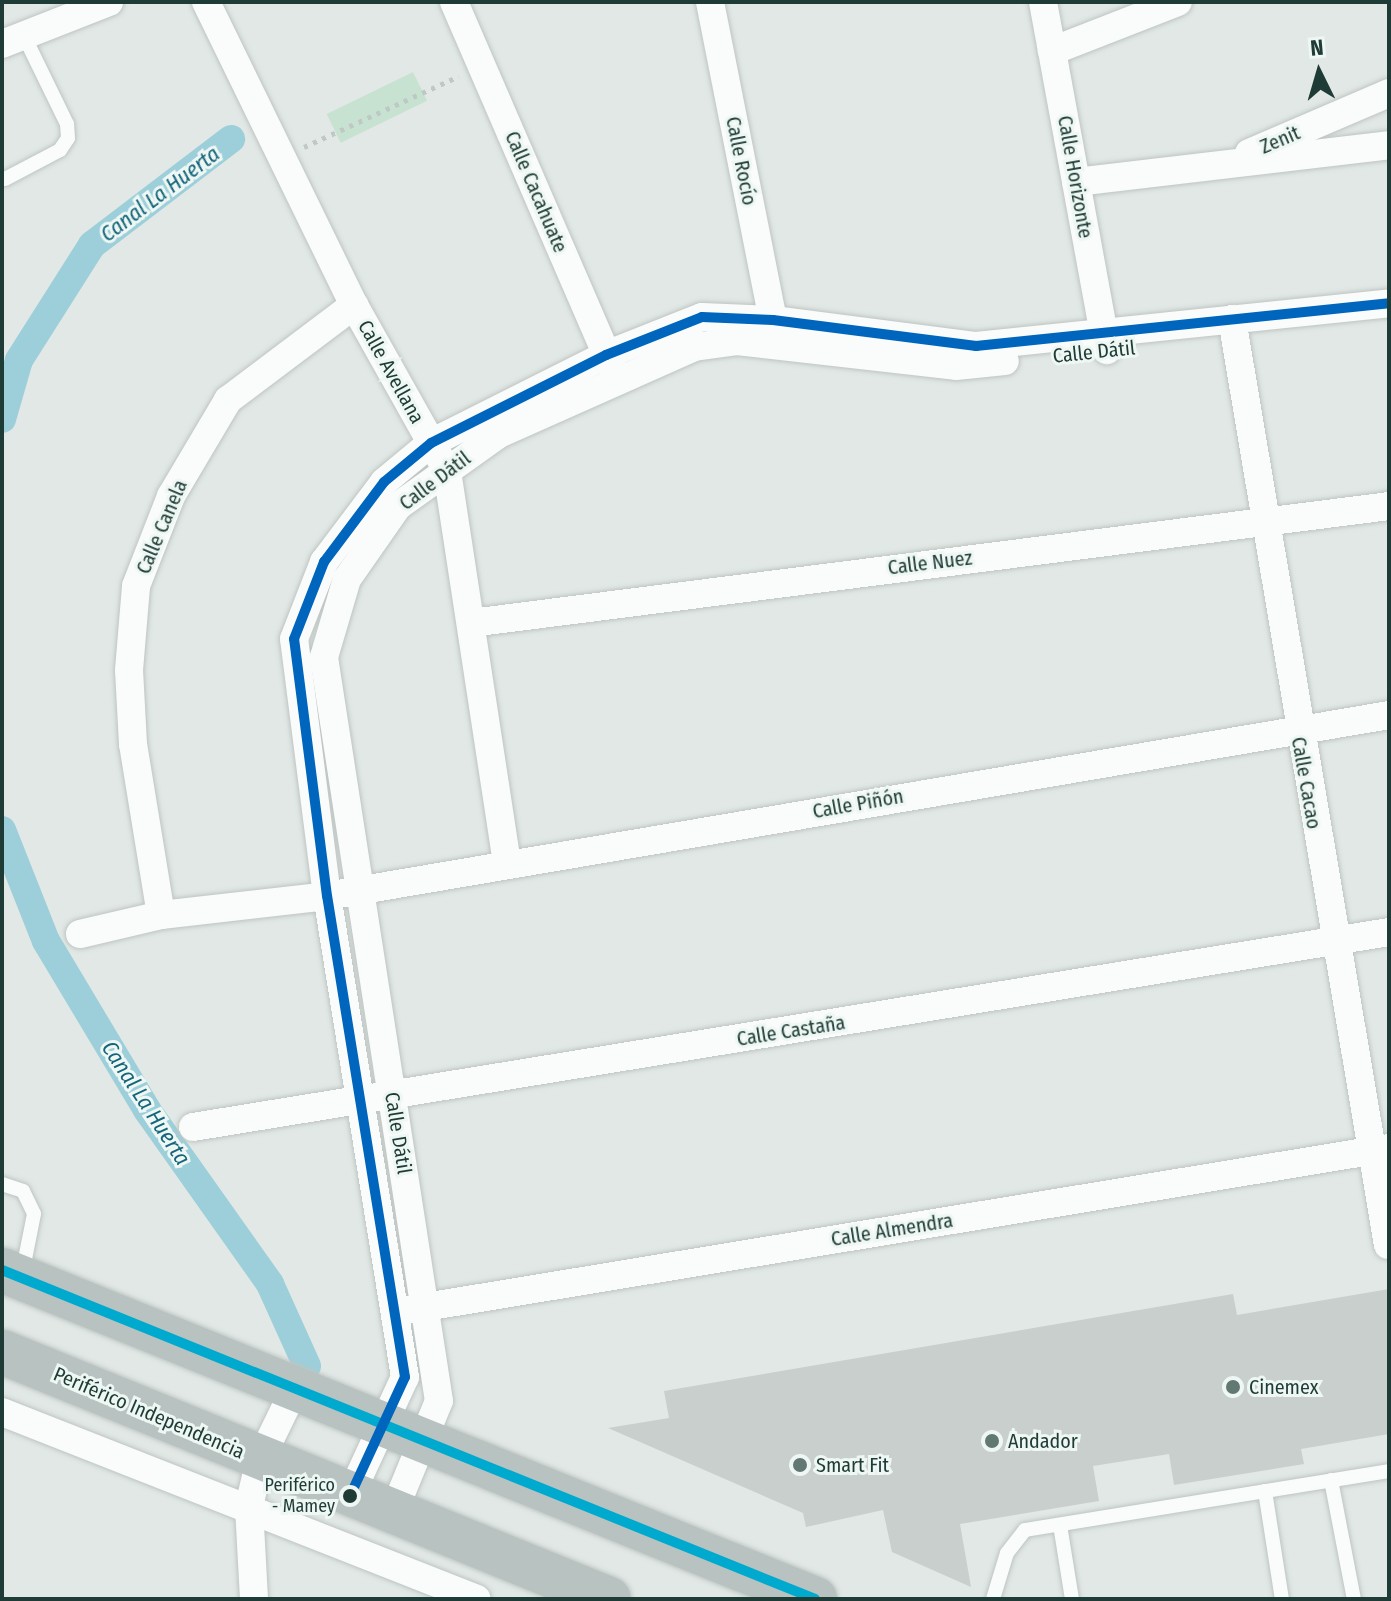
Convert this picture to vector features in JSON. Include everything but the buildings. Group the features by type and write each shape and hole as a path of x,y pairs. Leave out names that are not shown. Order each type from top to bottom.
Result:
{"highway":[{"path":"12,1274 383,1421 815,1599"},
{"name":"Periférico Independencia","path":"2,1352 260,1460 609,1599"}],"street":[{"path":"13,40 109,2"},
{"name":"Calle Avellana","path":"206,2 354,305 447,471 507,863"},
{"name":"Calle Cacahuate","path":"454,2 617,381"},
{"name":"Calle Rocío","path":"710,2 773,320"},
{"name":"Calle Horizonte","path":"1043,2 1105,342"},
{"path":"1052,51 1178,2"},
{"name":"Zenit","path":"1215,167 1389,93"},
{"name":"Zenit","path":"1076,182 1389,145"},
{"name":"Calle Dátil","path":"393,1513 439,1401 324,657 347,579 398,506 499,434 694,347 737,341 956,366 1105,342 1234,328 1389,303"},
{"name":"Calle Canela","path":"161,915 133,744 129,670 136,586 171,496 228,400 354,305"},
{"name":"Calle Dátil","path":"350,1496 405,1377 327,896 294,639 324,562 384,482 431,443 606,355 702,317 773,320 976,346 1105,342"},
{"name":"Calle Dátil","path":"1234,328 1389,322"},
{"name":"Calle Cacao","path":"1234,328 1333,941 1379,1150 1388,1245"},
{"name":"Calle Nuez","path":"471,623 1265,519 1389,506"},
{"name":"Calle Piñón","path":"327,896 1389,715"},
{"path":"80,934 161,915 327,896"},
{"name":"Calle Castaña","path":"193,1127 362,1103 1389,932"},
{"name":"Calle Almendra","path":"395,1312 1379,1150"},
{"path":"254,1599 249,1506 260,1460 295,1388"},
{"path":"2,1412 249,1506 477,1599"}],"lane":[{"path":"5,179 60,150 68,138 67,124 13,40"},
{"path":"2,1184 23,1191 34,1214 12,1274"},
{"path":"993,1599 1007,1553 1025,1530 1389,1471"},
{"path":"1331,1480 1354,1599"},
{"path":"1265,1491 1282,1599"},
{"path":"1060,1525 1072,1599"}],"path":[{"path":"281,157 482,66"}],"green space":[{"path":"413,72 427,101 341,143 327,114"}],"waterway":[{"name":"Canal La Huerta","path":"2,419 19,360 92,245 231,139"},
{"name":"Canal La Huerta","path":"2,830 46,941 147,1110 270,1284 307,1366"}],"transit line":[{"path":"350,1496 405,1377 327,896 294,639 324,562 384,482 431,443 606,355 702,317 773,320 976,346 1389,303"},
{"path":"2,1270 815,1599"}],"place":[{"name":"Cinemex","path":"1233,1387"},
{"name":"Andador","path":"992,1441"},
{"name":"Smart Fit","path":"800,1465"},
{"name":"Periférico - Mamey","path":"350,1496"}]}
